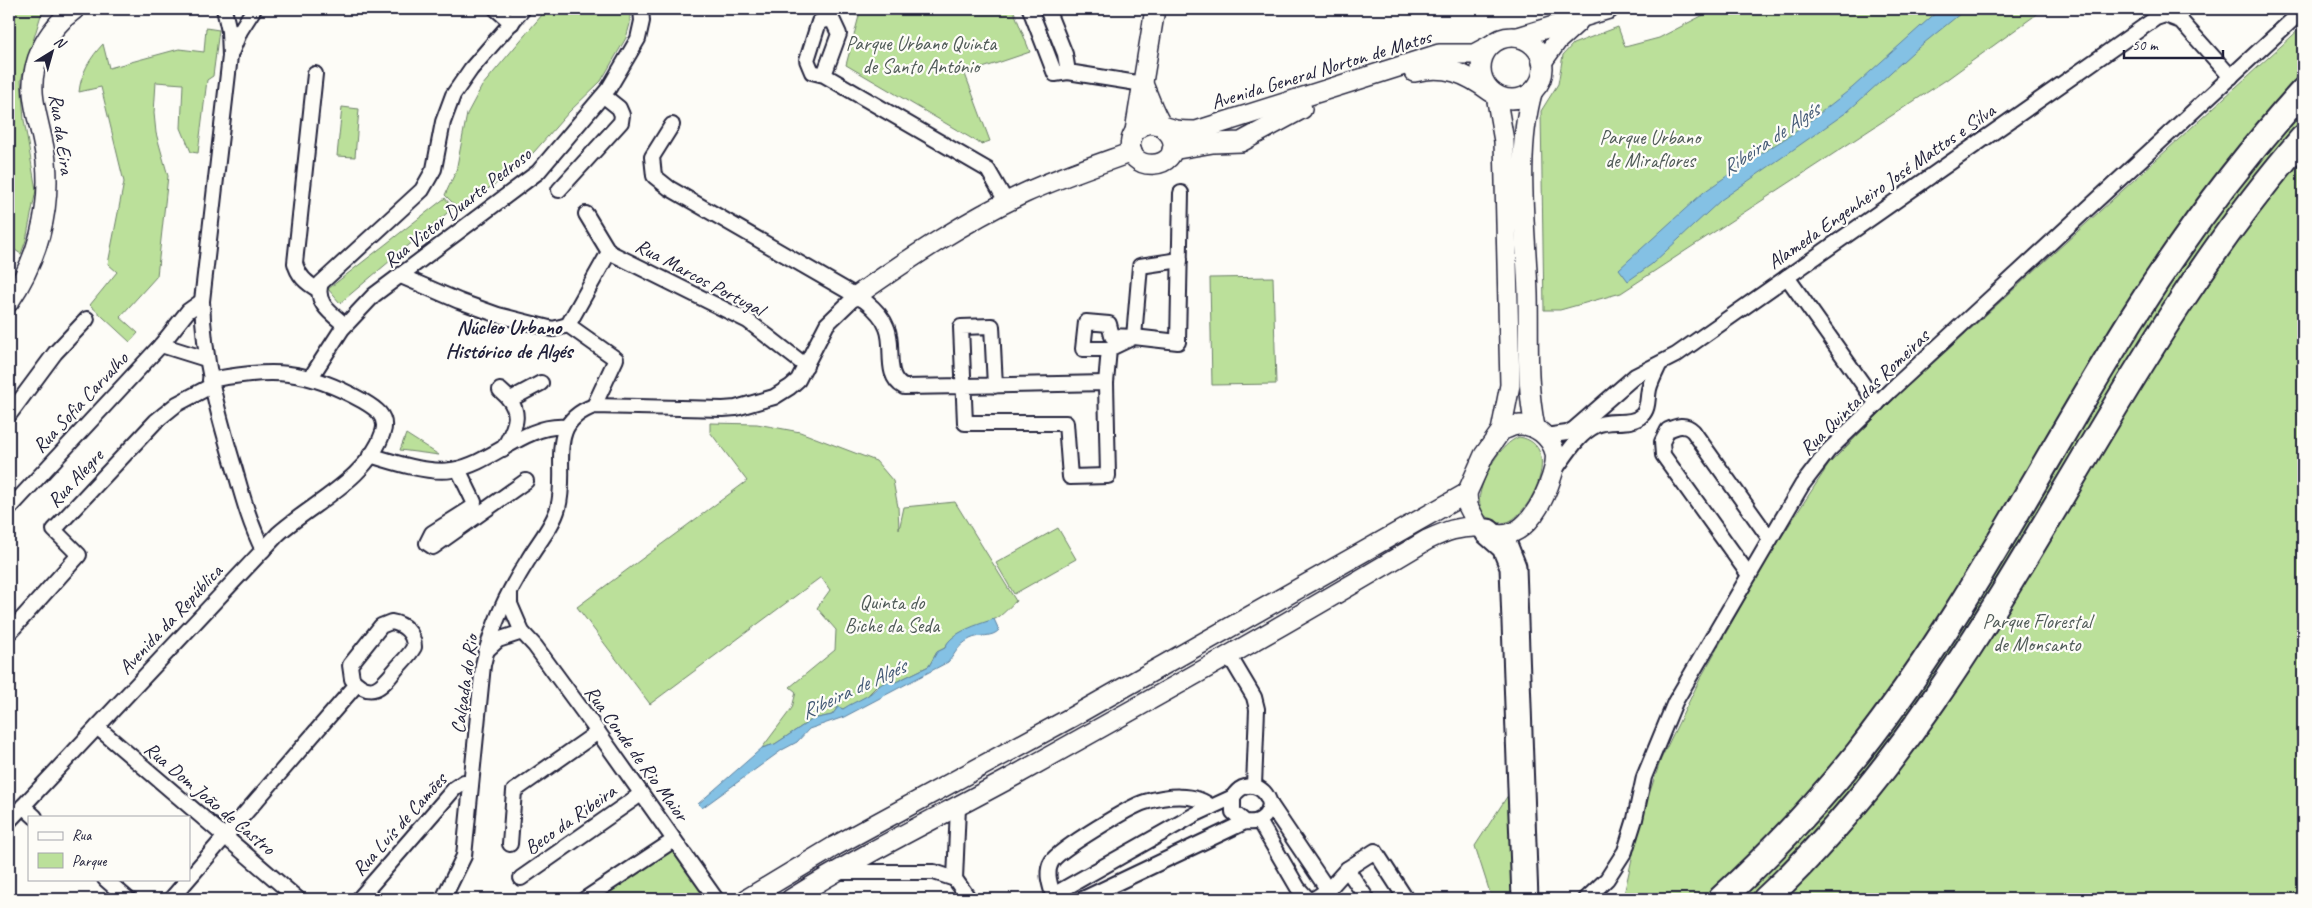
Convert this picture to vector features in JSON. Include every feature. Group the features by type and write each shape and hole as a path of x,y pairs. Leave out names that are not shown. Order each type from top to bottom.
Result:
{"highway":[{"path":"1720,899 1796,824 1878,726 1968,592 2148,294 2197,223 2303,83"},
{"path":"2248,155 2303,91"},
{"path":"1766,899 1844,817 1886,766 1936,697 1995,605 2178,304 2235,222 2303,138"},
{"path":"1484,530 1505,547 1513,567 1525,899"}],"street":[{"name":"Rua da Eira","path":"9,302 33,257 44,218 46,161 33,100 33,77 36,65 50,33 75,9"},
{"path":"224,9 229,31 230,56 202,301 206,359 210,383 252,528 263,550"},
{"path":"230,56 240,31 254,9"},
{"path":"496,9 512,22"},
{"path":"318,290 326,278 422,190 434,169 443,122 453,95 471,69 523,9"},
{"name":"Rua Victor Duarte Pedroso","path":"311,376 327,348 374,295 529,180 604,96 638,39 642,21 641,9"},
{"path":"1030,9 1054,74 1068,72 1143,84"},
{"path":"1047,9 1065,54 1068,72"},
{"path":"1143,84 1163,126 1172,137 1172,150 1166,161 1152,166 1136,157 1131,141 1135,132 1143,84 1156,9"},
{"path":"1484,530 1468,506 1467,493 1484,455 1501,431 1510,385 1504,141 1493,94 1484,83 1480,66 1483,54 1490,45 1508,37 1518,37 1583,19 1610,9"},
{"name":"Rua Quinta das Romeiras","path":"1586,899 1606,879 1625,851 1635,819 1641,788 1657,741 1680,693 1770,539 1819,460 1877,404 2303,10"},
{"name":"Alameda Engenheiro José Mattos e Silva","path":"1540,432 1567,433 1574,429 1635,376 1659,365 2156,18 2165,15 2181,21 2231,77"},
{"path":"1542,62 1561,37 1583,19"},
{"path":"1518,37 1536,48 1542,62 1543,72 1538,85 1532,93 1524,121 1524,190 1531,408 1540,432"},
{"name":"Avenida General Norton de Matos","path":"1135,132 1145,124 1157,124 1179,130 1196,131 1439,54 1474,54 1490,45"},
{"name":"Avenida General Norton de Matos","path":"1172,150 1214,143 1241,142 1309,105 1419,70 1449,69 1464,74 1493,94"},
{"path":"315,74 295,263 297,272 309,285 318,290 323,305 346,325"},
{"path":"824,75 988,170 1007,202"},
{"path":"1493,94 1510,100 1520,99 1532,93"},
{"path":"559,190 621,122 622,115 619,108 604,96"},
{"path":"672,124 652,157 654,176 660,182 856,296 875,309 885,323 890,336 891,369 904,387 1106,384"},
{"path":"370,455 432,470 458,469 538,430 554,426 565,427 574,416 594,406 736,408 783,392 798,380 827,324 856,296 935,243 1026,193 1136,157"},
{"path":"935,243 1038,196 1136,157"},
{"path":"1134,337 1109,349 1083,349 1086,322 1109,324 1112,336 1134,337 1178,342 1181,193"},
{"name":"Rua Marcos Portugal","path":"586,214 609,252 748,321 806,366"},
{"path":"400,276 498,315 553,329 568,325 609,252"},
{"path":"1134,337 1140,266 1180,260"},
{"path":"1787,277 1877,404"},
{"name":"Rua Sofia Carvalho","path":"9,509 161,345 188,311 202,301"},
{"path":"9,415 44,366 87,319"},
{"path":"568,325 616,359 594,406"},
{"path":"995,386 992,326 961,327 966,424 1066,423 1070,477 1108,476 1106,384 1109,349"},
{"path":"161,345 206,359"},
{"path":"791,899 833,873 958,807 1450,529 1464,526 1511,534 1528,524 1542,501 1554,471 1586,432 1602,423 1633,421 1646,410 1649,388 1659,365"},
{"path":"210,383 241,374 272,372 311,376"},
{"name":"Avenida da República","path":"9,821 263,550 290,524 337,492 370,455 383,434 383,418 379,412 339,388 311,376"},
{"name":"Rua Alegre","path":"9,633 79,555 54,530 156,422 177,404 210,383"},
{"path":"502,449 514,430 517,414 505,394 541,383"},
{"path":"1613,396 1611,404 1622,421"},
{"path":"1501,431 1518,424 1540,432 1548,439 1555,454 1554,471"},
{"path":"1749,575 1663,455 1662,442 1668,430 1682,426 1689,427 1693,431 1770,539"},
{"name":"Calçada do Rio","path":"442,899 464,856 486,652 492,628 510,592 558,510 565,427"},
{"path":"458,469 474,502 473,507 432,533 426,543 433,547 526,481"},
{"path":"747,899 834,846 1058,725 1467,493"},
{"path":"1312,582 1323,602"},
{"name":"Rua Conde de Rio Maior","path":"510,592 512,612 522,632 535,646 598,732 716,899"},
{"path":"1273,603 1284,624"},
{"path":"390,622 404,626 412,638 414,648 412,651 377,689 372,690 357,684 352,679 349,671 352,660 385,623 390,622"},
{"path":"486,652 498,640 522,632"},
{"path":"1229,655 1254,697 1257,709 1254,786"},
{"path":"190,878 357,684"},
{"name":"Rua Dom João de Castro","path":"96,727 298,899"},
{"path":"510,844 514,791 598,732"},
{"name":"Rua Luís de Camões","path":"359,899 455,788 464,782 472,782"},
{"path":"1211,807 1204,800 1170,796 1143,802 1069,845 1052,862 1048,875 1055,897 1110,861 1233,797 1240,788 1254,786 1264,790 1270,804 1328,890"},
{"name":"Beco da Ribeira","path":"521,878 642,794"},
{"path":"1233,797 1233,812 1252,822 1298,888 1308,899"},
{"path":"1083,899 1266,816 1270,804"},
{"path":"23,806 34,816"},
{"path":"955,879 958,807"},
{"path":"585,899 674,840"},
{"path":"1314,899 1328,890 1347,869 1375,852 1406,899"},
{"path":"1347,869 1368,899"},
{"path":"833,873 867,871 934,872 955,879 969,899"},
{"path":"106,880 128,899"},
{"path":"171,899 188,880"}],"green space":[{"path":"9,9 49,9 41,15 21,80 24,120 36,190 26,240 21,254 9,246"},
{"path":"547,9 630,9 630,24 626,38 601,81 569,112 534,152 505,178 458,208 445,195 456,171 467,114 482,86"},
{"name":"Parque Urbano Quinta de Santo António","path":"827,9 1013,9 1030,52 965,74 990,141 981,144 846,65 859,16"},
{"name":"Parque Urbano de Miraflores","path":"1715,9 2044,9 1946,80 1621,293 1560,310 1544,310 1541,111 1558,84 1563,55 1573,44 1618,27 1625,47 1659,38"},
{"name":"Parque Florestal de Monsanto","path":"2303,26 2303,899 1623,899 1641,818 1661,759 1700,679 1769,556 1829,464 1897,396"},
{"path":"206,28 219,30 213,76 207,80 198,153 191,152 181,128 183,84 156,82 154,113 156,133 168,176 157,276 120,317 138,333 130,342 90,305 117,272 108,264 124,182 101,87 79,92 80,85 87,66 103,44 109,68 179,49 204,52"},
{"path":"342,107 359,109 355,157 337,156"},
{"path":"445,198 453,208 340,303 328,289"},
{"path":"1273,277 1276,384 1212,385 1210,278"},
{"name":"Quinta do Biche da Seda","path":"710,423 757,424 800,432 876,461 893,481 898,507 899,530 904,507 955,502 1016,601 998,618 967,629 954,637 945,648 937,652 929,666 896,682 877,686 866,697 843,709 838,707 832,715 813,719 775,744 762,748 792,708 796,692 790,687 835,650 836,630 817,608 830,590 821,577 650,704 577,607 747,481 710,432"},
{"path":"406,434 439,455 400,450"},
{"path":"1519,437 1533,443 1540,453 1541,466 1538,481 1524,508 1515,517 1507,522 1497,522 1482,513 1479,499 1482,486 1489,469 1499,453 1505,446"},
{"path":"1058,528 1076,559 1014,594 996,563"},
{"path":"1514,786 1516,899 1492,899 1475,846"},
{"path":"672,848 707,899 597,899"}],"water":[{"path":"1940,9 1966,9 1913,52 1847,112 1721,200 1652,264 1628,281 1619,269 1704,192 1797,131 1852,88"},
{"path":"994,619 999,630 989,635 970,639 960,647 948,662 844,717 809,729 797,742 782,750 702,808 698,804 762,748 775,744 813,719 832,715 838,707 843,709 869,694 883,683 896,682 929,666 937,652 945,648 953,637 966,629"}],"district":[{"name":"Núcleo Urbano Histórico de Algés","path":"509,339"}],"water label":[{"name":"Ribeira de Algés","path":"1770,139"},
{"name":"Ribeira de Algés","path":"853,689"}]}
